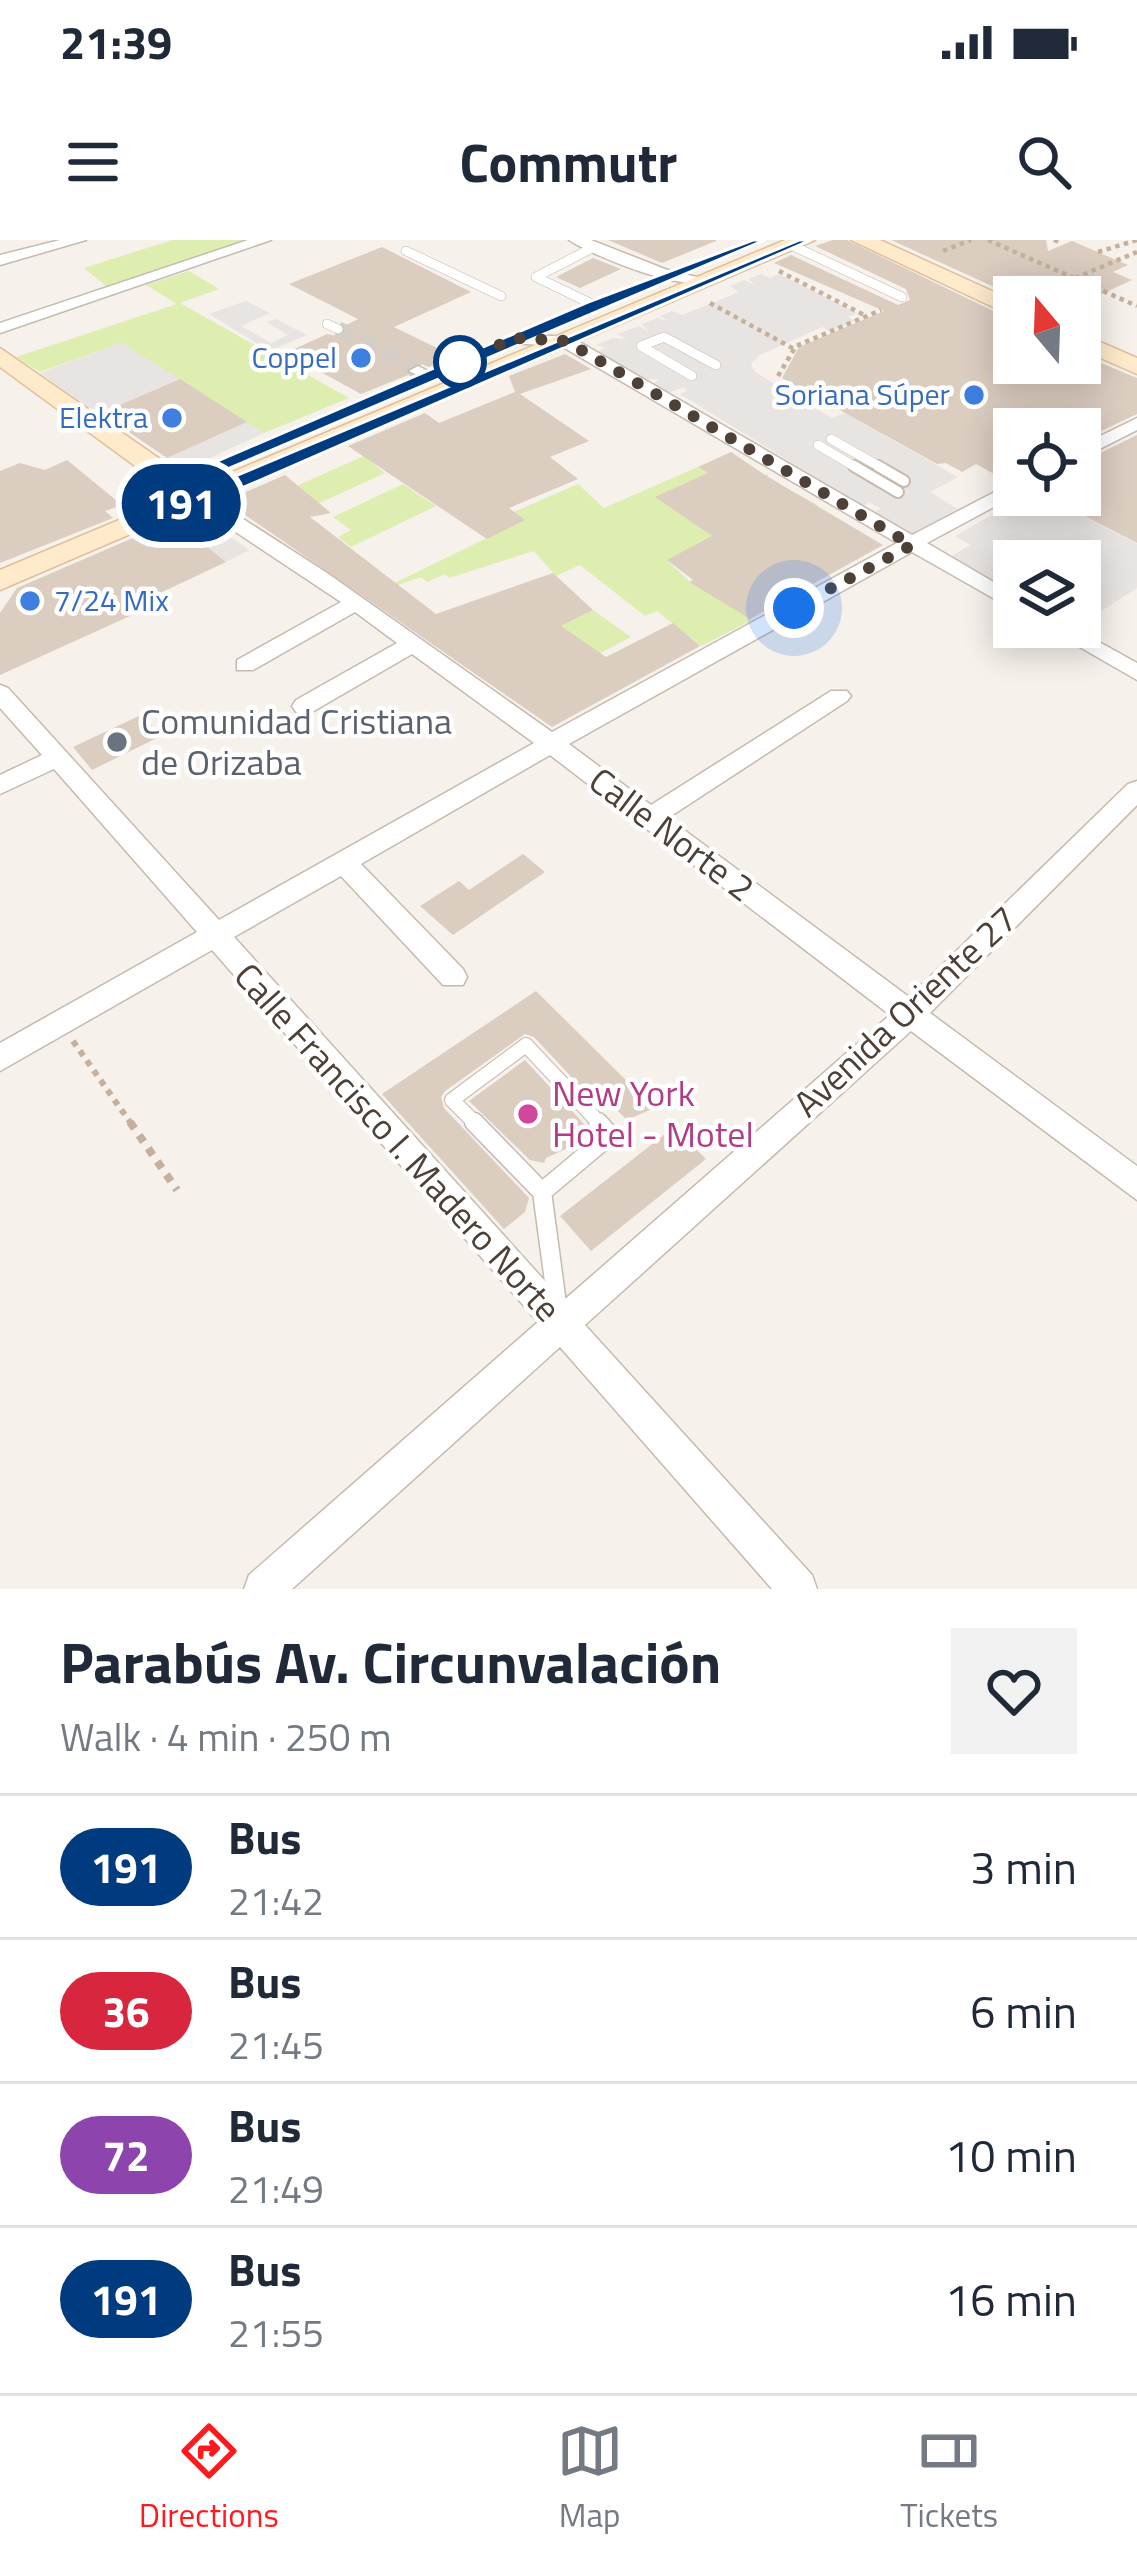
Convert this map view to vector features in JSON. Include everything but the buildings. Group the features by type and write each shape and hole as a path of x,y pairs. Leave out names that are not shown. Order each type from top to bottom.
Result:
{"main road":[{"path":"862,240 993,300"},
{"path":"0,581 424,374 668,275 798,243"},
{"path":"0,378 177,497 220,491 566,341 707,292 757,250"},
{"path":"1101,350 1137,367"},
{"path":"0,356 177,497"}],"street":[{"path":"0,260 78,240"},
{"path":"0,328 263,240"},
{"path":"586,243 707,292"},
{"path":"515,338 566,341 993,591"},
{"path":"1101,442 1137,423"},
{"name":"Calle Norte 2","path":"177,497 356,603 651,817 1137,1185"},
{"path":"0,1058 551,743 993,500"},
{"path":"245,665 356,603"},
{"path":"304,706 413,644"},
{"path":"1092,648 1137,674"},
{"name":"Calle Francisco I. Madero Norte","path":"0,693 798,1589"},
{"path":"651,817 839,696"},
{"path":"0,784 59,757"},
{"name":"Avenida Oriente 27","path":"263,1589 908,1016 1137,790"},
{"path":"342,861 452,977"}],"lane":[{"path":"586,243 536,277 593,305"},
{"path":"798,243 902,297"},
{"path":"406,251 501,296"},
{"path":"692,376 641,346 664,337 716,365"},
{"path":"818,445 901,486 831,439"},
{"path":"542,1192 610,1135 526,1046 452,1100 542,1192 560,1322"}],"path":[{"path":"988,240 1070,276"},
{"path":"1054,240 1062,243"},
{"path":"1098,252 1137,240"},
{"path":"1108,248 1118,260"},
{"path":"757,250 866,316"},
{"path":"1080,276 1137,252"},
{"path":"1101,290 1137,306"},
{"path":"707,292 795,350"},
{"path":"778,376 795,350 886,308"},
{"path":"61,1023 177,1190"}],"green space":[{"path":"172,240 249,240 107,287 84,268"},
{"path":"189,271 219,289 180,303 349,398 264,433 121,343 40,372 16,357 177,304 146,285"},
{"path":"364,456 385,473 315,505 292,488"},
{"path":"698,467 734,489 768,474 763,510 796,493 819,506 750,542 668,561 691,583 752,620 701,646 657,611 645,616 580,565 556,576 534,551 449,578 445,574 427,582 421,577 372,594 524,520 514,512 578,484 604,508"},
{"path":"403,484 436,506 351,547 338,537 351,530 333,517"},
{"path":"593,610 631,637 589,659 521,646"}],"shaded area":[{"path":"761,274 770,278 779,274 857,313 848,317 855,321 830,331 822,327 758,356 751,364 755,372 832,418 845,413 958,477 930,492 958,509 907,536 869,516 881,508 868,502 863,507 680,394 687,391 684,387 665,394 650,386 660,379 643,380 595,353 605,348 596,345 613,338 627,339 617,334 639,326 648,331 642,324 657,318 668,321 660,316 672,311 682,315 739,292 730,286 744,280 755,285 748,279"},
{"path":"246,301 270,313 241,326 271,343 288,335 267,322 276,319 307,335 269,351 209,314"},
{"path":"121,343 180,379 98,414 40,373"},
{"path":"247,422 264,433 179,472 162,460"},
{"path":"993,514 1084,516 1137,544 1137,588 1101,611 1101,540 993,540 993,585 947,559 970,545 955,536"},
{"path":"180,516 202,517 249,550 226,562 185,530 147,547 135,537"}],"tunnel":[{"path":"338,329 418,371"}],"bus line":[{"name":"191","path":"758,240 593,305 178,483 164,510 220,491 631,310 804,240"}],"place":[{"name":"Coppel","path":"361,358"},
{"name":"Soriana Súper","path":"974,395"},
{"name":"Elektra","path":"172,418"},
{"name":"7/24 Mix","path":"30,601"},
{"name":"Comunidad Cristiana de Orizaba","path":"117,742"},
{"name":"New York Hotel - Motel","path":"528,1114"}],"route":[{"path":"460,362 515,338 566,341 912,545 794,608"}]}
